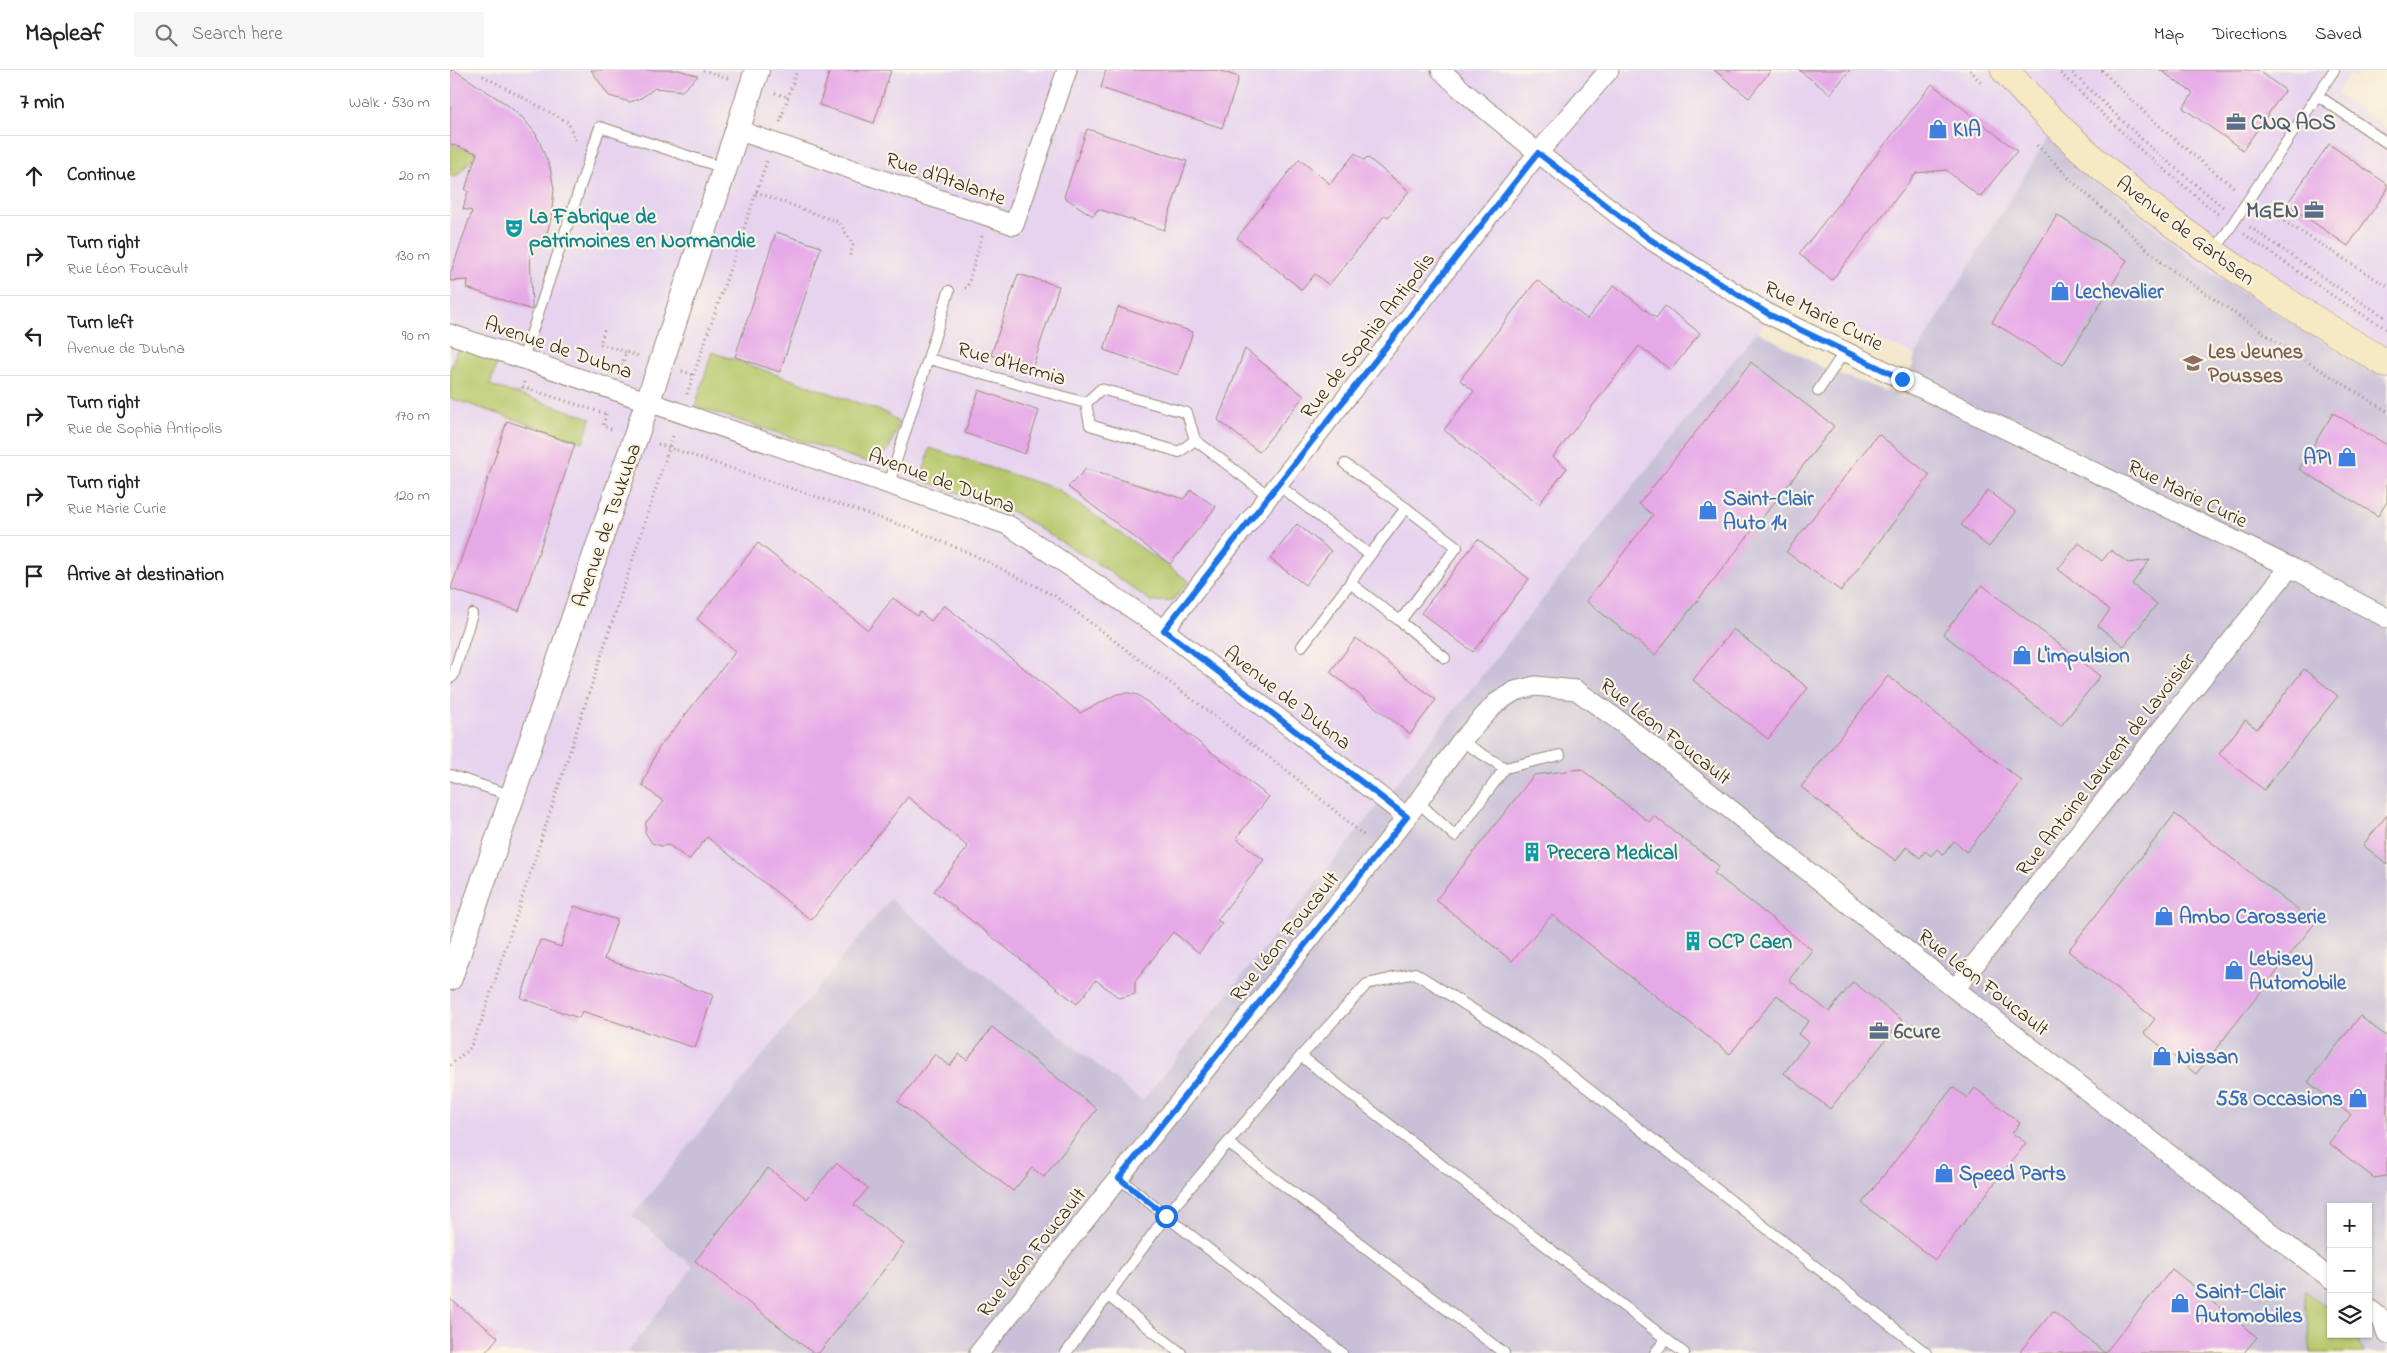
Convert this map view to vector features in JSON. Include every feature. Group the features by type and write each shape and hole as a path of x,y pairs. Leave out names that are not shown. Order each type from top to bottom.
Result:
{"main road":[{"name":"Avenue de Garbsen","path":"2005,70 2082,150 2150,207 2284,301 2387,364"}],"street":[{"name":"Avenue de Tsukuba","path":"450,978 636,437 757,70"},
{"name":"Rue d'Atalante","path":"737,130 1014,225 1067,70"},
{"name":"Rue Marie Curie","path":"1441,70 1462,90 1538,153 1648,238 1770,315 2290,567 2387,618"},
{"name":"Rue de Sophia Antipolis","path":"1164,630 1538,153 1609,70"},
{"name":"Avenue de Dubna","path":"450,334 1008,524 1164,630 1407,817"},
{"name":"Rue Antoine Laurent de Lavoisier","path":"1955,989 2290,567"},
{"name":"Rue Léon Foucault","path":"979,1353 1407,817 1461,741 1496,703 1515,691 1535,686 1576,690 1625,725 1955,989 2327,1276"},
{"path":"2372,1311 2381,1318 2387,1334"}],"lane":[{"path":"2213,252 2334,70"},
{"path":"2317,95 2387,143"},
{"path":"523,359 600,127 724,168"},
{"path":"889,484 949,291"},
{"path":"1818,391 1845,351"},
{"name":"Rue d'Hermia","path":"928,359 1086,404"},
{"name":"Rue d'Hermia","path":"1101,389 1188,414 1194,440 1179,452 1090,425 1086,404 1101,389"},
{"path":"1194,440 1370,555"},
{"path":"1345,464 1457,546 1400,621"},
{"path":"1302,646 1406,508"},
{"path":"1350,583 1444,658"},
{"path":"450,678 453,676 472,614"},
{"path":"1461,741 1505,768"},
{"path":"1418,802 1455,836 1505,768 1560,755"},
{"path":"450,775 514,796"},
{"path":"1066,1353 1166,1216 1301,1056 1367,984 1415,974 1545,1055 1926,1353"},
{"path":"1301,1056 1684,1353"},
{"path":"1228,1143 1504,1353"},
{"path":"1119,1178 1342,1353"},
{"path":"1108,1296 1181,1353"},
{"path":"1655,1353 1666,1339"}],"path":[{"path":"703,70 719,75"},
{"path":"450,1065 470,1048 482,1020 680,412 797,70"},
{"path":"2057,70 2144,153 2216,213"},
{"path":"2069,70 2150,146 2223,207"},
{"path":"767,91 788,97"},
{"path":"756,192 840,224 853,245 849,259"},
{"path":"949,291 967,288 988,216"},
{"path":"2250,228 2340,289 2387,318"},
{"path":"2244,234 2342,302 2387,329"},
{"path":"604,330 600,344 626,352"},
{"path":"636,437 910,528 974,555 1055,596 1290,773 1381,850"}],"shaded area":[{"path":"450,70 2361,70 2356,79 2349,74 2337,94 2387,129 2387,380 2193,262 2049,135 1915,355 1783,300 1142,1101 890,899 632,1217 693,1267 627,1353 450,1353"},
{"path":"2049,135 2193,262 2387,380 2387,1353 627,1353 693,1267 632,1216 890,899 1142,1101 1757,331 1825,369 1904,398 1915,355"}],"green space":[{"path":"450,144 477,153 456,177 450,176"},
{"path":"458,347 498,360 490,385 591,418 583,442 450,398 450,370"},
{"path":"712,352 887,413 899,423 888,451 867,462 695,406"},
{"path":"930,448 1057,489 1189,581 1172,601 1152,602 1109,571 1013,512 921,480"},
{"path":"2304,1291 2327,1307 2327,1338 2357,1338 2364,1353 2311,1353"}],"building":[{"path":"450,70 454,70 506,104 523,118 536,134 550,167 554,189 551,219 543,247 530,247 532,310 467,288 468,280 450,281 450,275 472,211 463,209 468,191 465,190 477,153 450,144"},
{"path":"591,70 679,70 698,76 682,91 655,88 641,98 630,102 609,96"},
{"path":"830,70 891,70 874,123 819,105"},
{"path":"1106,70 1217,70 1239,77 1222,128 1101,88"},
{"path":"1714,70 1771,70 1749,98"},
{"path":"1799,70 1850,70 1830,94"},
{"path":"2160,70 2257,70 2285,90 2243,150 2183,108 2193,93"},
{"path":"1932,84 2017,151 1980,197 1946,170 1916,173 1832,280 1799,254"},
{"path":"1087,129 1187,161 1164,230 1098,209 1093,216 1064,197"},
{"path":"2329,144 2387,184 2387,190 2348,246 2287,204"},
{"path":"1355,153 1364,160 1367,157 1409,191 1388,217 1385,215 1329,285 1315,274 1302,290 1237,238 1299,159 1330,184"},
{"name":"Lechevalier","path":"2057,215 2127,260 2063,365 1992,322"},
{"path":"776,232 821,247 780,372 735,357"},
{"path":"1018,274 1059,286 1032,369 991,355"},
{"path":"1537,280 1587,319 1614,285 1656,318 1665,306 1700,333 1671,370 1639,346 1553,457 1567,468 1539,504 1444,430 1474,391 1460,380"},
{"path":"1118,307 1193,332 1178,375 1104,350"},
{"path":"1245,349 1304,396 1259,452 1218,420"},
{"name":"Saint-Clair Auto 14","path":"1751,362 1834,426 1655,655 1586,601 1653,515 1639,504"},
{"path":"979,390 1039,411 1025,454 965,433"},
{"name":"API","path":"2333,413 2387,445 2387,502 2378,516 2299,469"},
{"path":"507,421 575,444 519,611 451,589"},
{"path":"1878,434 1930,475 1841,591 1786,552"},
{"path":"1086,469 1184,499 1191,490 1216,507 1170,564 1068,487"},
{"path":"1988,490 2016,512 1989,547 1961,525"},
{"path":"1297,524 1331,551 1305,585 1270,559"},
{"path":"1478,539 1529,579 1473,652 1421,613"},
{"path":"758,543 868,630 893,598 917,616 920,612 931,621 944,605 1080,713 1117,694 1129,693 1138,695 1269,797 1236,838 1264,860 1217,920 1222,923 1199,953 1173,932 1135,982 1135,994 1119,998 1096,980 1077,1004 934,891 968,847 908,797 811,920 707,837 689,860 669,845 661,846 652,843 645,832 646,822 664,802 642,785 658,749 736,651 697,619"},
{"path":"2079,543 2102,561 2111,550 2128,563 2150,560 2132,584 2157,604 2124,646 2098,626 2110,610 2058,569"},
{"name":"L'impulsion","path":"1982,585 2100,676 2061,726 1943,634"},
{"path":"1733,629 1808,688 1768,739 1693,680"},
{"path":"1356,638 1436,700 1410,734 1330,672"},
{"path":"2304,669 2338,696 2264,790 2219,754 2245,720 2257,729"},
{"path":"1888,676 2022,781 1967,852 1954,841 1943,855 1937,849 1931,856 1925,851 1920,858 1906,847 1896,861 1801,787"},
{"path":"1581,769 1649,822 1654,816 1719,866 1714,873 1812,950 1789,980 1829,1012 1853,982 1902,1020 1830,1109 1784,1073 1808,1042 1798,1034 1809,1021 1777,995 1730,1054 1552,915 1512,961 1436,900 1534,775"},
{"path":"2175,814 2315,923 2196,1074 2144,1033 2155,1019 2068,951"},
{"path":"2387,815 2387,864 2363,845"},
{"path":"574,906 617,920 604,959 713,995 695,1048 582,1011 579,1018 521,998 540,940 561,947"},
{"name":"558 Occasions","path":"2360,1016 2387,1037 2387,1176 2374,1178 2329,1143 2351,1115 2308,1082"},
{"path":"992,1027 1097,1109 1044,1177 1032,1168 1013,1191 898,1102 935,1054 950,1066 959,1054 967,1060"},
{"name":"Speed Parts","path":"1953,1087 1967,1098 1975,1088 2020,1123 2012,1133 2026,1143 1935,1260 1862,1203"},
{"path":"836,1163 868,1188 854,1205 904,1244 819,1353 813,1353 695,1261 768,1168 807,1199"},
{"name":"Saint-Clair Automobiles","path":"2172,1269 2257,1337 2244,1353 2105,1353"},
{"path":"450,1299 498,1337 485,1353 450,1353"},
{"path":"2053,1311 2105,1353 2019,1353"}],"place":[{"name":"CNQ AOS","path":"2236,122"},
{"name":"KIA","path":"1938,129"},
{"name":"MGEN","path":"2314,210"},
{"name":"La Fabrique de patrimoines en Normandie","path":"514,228"},
{"name":"Lechevalier","path":"2060,291"},
{"name":"Les Jeunes Pousses","path":"2193,363"},
{"name":"API","path":"2347,457"},
{"name":"Saint-Clair Auto 14","path":"1708,510"},
{"name":"L'impulsion","path":"2022,655"},
{"name":"Precera Medical","path":"1532,852"},
{"name":"Ambo Carosserie","path":"2164,916"},
{"name":"OCP Caen","path":"1693,941"},
{"name":"Lebisey Automobile","path":"2234,970"},
{"name":"6cure","path":"1879,1031"},
{"name":"Nissan","path":"2162,1056"},
{"name":"558 Occasions","path":"2358,1098"},
{"name":"Speed Parts","path":"1944,1173"},
{"name":"Saint-Clair Automobiles","path":"2180,1303"}],"route":[{"path":"1166,1216 1119,1178 1407,817 1164,630 1538,153 1648,238 1770,315 1902,379"}]}
